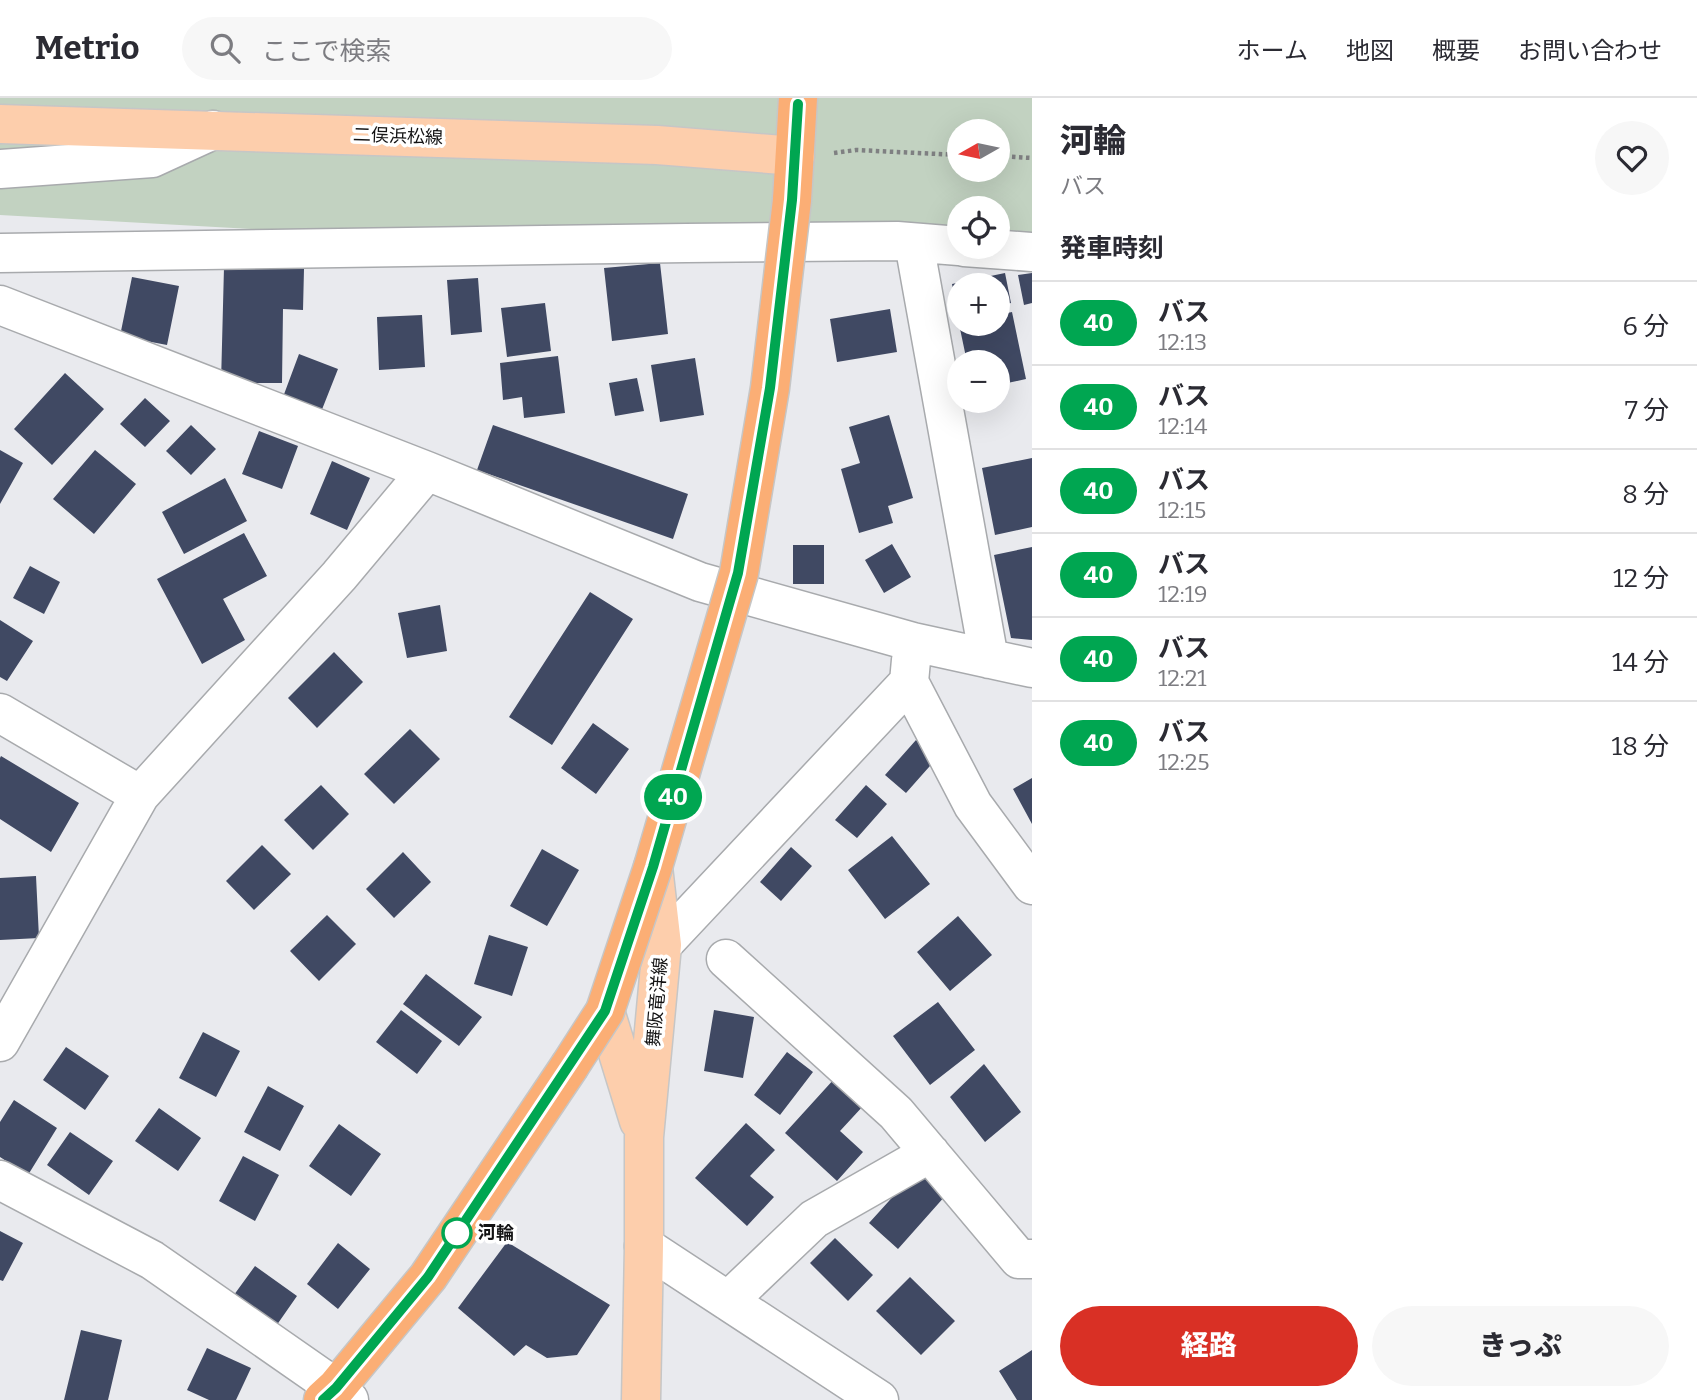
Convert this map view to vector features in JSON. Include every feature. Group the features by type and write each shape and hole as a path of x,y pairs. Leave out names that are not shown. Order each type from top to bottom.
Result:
{"highway":[{"path":"336,1396 428,1277 605,1011 653,867 738,573 770,388 792,200 798,101"}],"main road":[{"name":"二俣浜松線","path":"0,124 657,145 795,156"},
{"name":"舞阪竜洋線","path":"641,1400 645,1246 644,1137 662,945 653,867"},
{"name":"舞阪竜洋線","path":"605,1011 644,1137"}],"street":[{"path":"0,169 152,158 213,130"},
{"path":"0,253 897,241 947,246"},
{"path":"914,243 989,659"},
{"path":"1010,250 1032,252"},
{"path":"0,305 427,471 700,582 913,642 1032,668"},
{"path":"0,1042 140,795 339,576 427,471"},
{"path":"913,642 909,682 973,805 1032,885"},
{"path":"662,945 909,682"},
{"path":"0,713 140,795"},
{"path":"726,959 896,1113 1018,1259 1032,1259"},
{"path":"728,1301 814,1219 930,1153"},
{"path":"0,1180 152,1260 336,1396"},
{"path":"645,1246 879,1400"}],"path":[{"path":"795,156 856,150 947,154"},
{"path":"1010,157 1032,158"}],"green space":[{"path":"0,98 1032,98 1032,263 536,245 0,215"}],"building":[{"path":"660,263 668,334 612,341 604,268"},
{"path":"224,267 304,269 303,310 283,309 282,383 221,383"},
{"path":"1032,273 1032,303 1024,305 1018,275"},
{"path":"132,277 179,286 167,345 120,336"},
{"path":"478,278 482,332 451,335 447,280"},
{"path":"545,303 551,351 507,357 501,308"},
{"path":"890,309 897,352 837,362 830,319"},
{"path":"1010,312 1026,379 1010,382 1010,350 964,350 962,336 1010,336"},
{"path":"422,315 425,367 379,370 377,317"},
{"path":"299,354 338,369 321,412 283,397"},
{"path":"558,356 565,413 524,418 522,397 503,400 500,363"},
{"path":"695,358 704,415 660,422 651,365"},
{"path":"65,373 104,409 52,465 14,429"},
{"path":"637,378 644,411 615,416 609,383"},
{"path":"145,398 170,421 145,447 120,424"},
{"path":"889,415 913,498 888,506 893,523 859,533 841,469 860,463 849,427"},
{"path":"191,425 216,449 191,475 166,451"},
{"path":"493,425 688,494 673,539 477,470"},
{"path":"259,431 298,446 282,489 242,474"},
{"path":"0,450 23,463 0,504"},
{"path":"95,450 136,484 94,534 53,499"},
{"path":"1032,458 1032,527 995,535 982,468"},
{"path":"332,461 370,478 347,530 310,514"},
{"path":"225,478 247,521 184,554 162,512"},
{"path":"244,533 267,576 223,599 245,640 202,664 157,579"},
{"path":"892,544 911,577 884,593 865,560"},
{"path":"793,545 824,545 824,584 793,584"},
{"path":"1032,547 1032,640 1011,638 994,555"},
{"path":"30,566 60,582 44,614 13,598"},
{"path":"590,592 633,619 552,745 509,717"},
{"path":"440,605 447,651 407,658 398,613"},
{"path":"0,620 33,641 7,681 0,677"},
{"path":"334,652 363,682 317,728 288,698"},
{"path":"593,723 629,749 596,794 561,768"},
{"path":"410,729 440,759 394,804 364,774"},
{"path":"916,740 937,758 906,793 885,775"},
{"path":"1,756 79,803 51,852 0,819"},
{"path":"1032,778 1032,824 1013,789"},
{"path":"321,785 349,814 313,850 284,820"},
{"path":"866,785 887,804 857,838 835,820"},
{"path":"892,836 930,884 885,919 848,870"},
{"path":"262,845 291,874 254,910 226,881"},
{"path":"791,847 812,866 781,901 760,882"},
{"path":"542,849 579,870 547,926 510,906"},
{"path":"403,852 431,882 394,918 366,889"},
{"path":"36,876 39,938 0,940 0,878"},
{"path":"327,915 356,944 319,981 290,951"},
{"path":"958,916 992,955 950,991 917,952"},
{"path":"489,935 528,947 512,996 474,984"},
{"path":"426,974 482,1017 459,1046 403,1004"},
{"path":"938,1002 975,1050 930,1085 893,1036"},
{"path":"401,1010 442,1041 417,1074 376,1042"},
{"path":"714,1010 754,1017 743,1078 704,1071"},
{"path":"203,1032 240,1051 216,1097 179,1078"},
{"path":"66,1047 109,1076 85,1110 43,1080"},
{"path":"787,1052 813,1072 780,1115 754,1095"},
{"path":"984,1064 1021,1112 985,1142 950,1097"},
{"path":"835,1078 864,1105 840,1131 863,1152 837,1181 785,1133"},
{"path":"268,1086 304,1106 280,1151 244,1132"},
{"path":"14,1100 57,1128 28,1175 0,1157 0,1122"},
{"path":"159,1108 201,1138 178,1171 135,1141"},
{"path":"746,1123 775,1150 750,1176 774,1197 747,1226 695,1178"},
{"path":"339,1124 381,1154 351,1196 309,1166"},
{"path":"70,1132 113,1161 89,1195 47,1165"},
{"path":"243,1156 279,1175 255,1221 219,1201"},
{"path":"918,1169 946,1195 898,1249 869,1223"},
{"path":"0,1231 23,1243 3,1281 0,1280"},
{"path":"835,1238 873,1275 848,1301 810,1263"},
{"path":"507,1242 610,1305 577,1355 547,1358 526,1345 514,1356 458,1308"},
{"path":"338,1243 370,1269 338,1309 307,1284"},
{"path":"255,1266 297,1296 274,1329 231,1299"},
{"path":"910,1277 955,1321 921,1355 876,1311"},
{"path":"81,1330 122,1340 108,1400 64,1400"},
{"path":"207,1348 251,1368 236,1400 209,1400 187,1390"},
{"path":"1032,1350 1032,1400 1017,1400 999,1371"}],"bus line":[{"name":"40","path":"323,1400 428,1277 605,1011 653,867 738,573 770,388 792,200 798,104"}],"place":[{"name":"河輪","path":"457,1233"}]}
